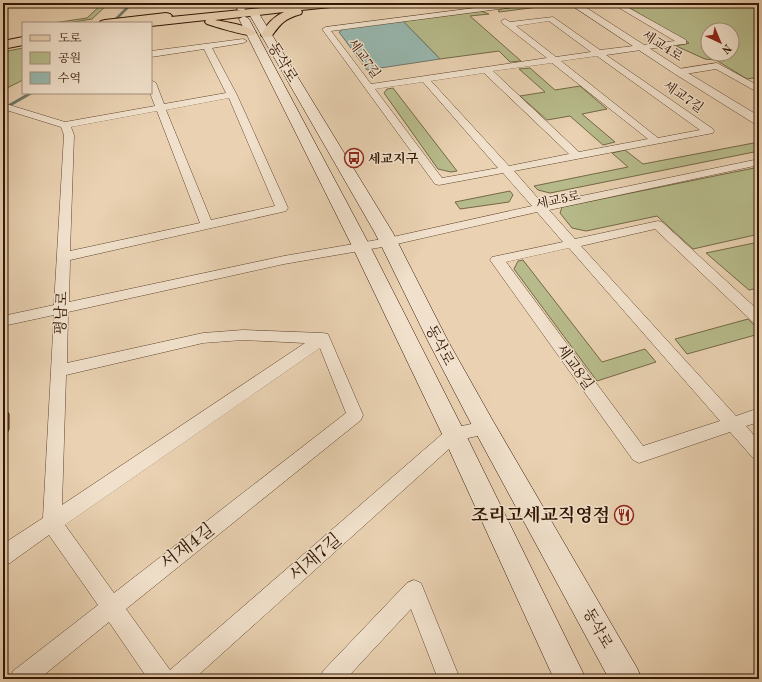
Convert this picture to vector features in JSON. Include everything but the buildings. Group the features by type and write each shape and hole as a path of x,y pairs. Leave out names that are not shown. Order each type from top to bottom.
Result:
{"main road":[{"path":"149,20 195,13 288,3"},
{"path":"178,20 246,8 339,3"},
{"path":"267,35 271,26 283,16 339,3"},
{"path":"195,13 212,5"},
{"name":"동삭로","path":"246,8 267,35 386,238 438,341 485,428 626,679"},
{"name":"동삭로","path":"246,8 246,37 305,136 454,434 570,679"},
{"path":"120,22 178,20 209,22 234,27 246,37"},
{"path":"3,39 22,36"},
{"path":"3,45 22,41"}],"street":[{"path":"3,9 7,3"},
{"name":"세교7길","path":"509,24 550,19 709,130 439,182 326,29 530,3"},
{"name":"세교4로","path":"573,3 679,72 759,121"},
{"path":"369,87 682,42 615,3"},
{"path":"490,9 656,141"},
{"path":"152,54 206,46 246,37"},
{"path":"64,257 282,208 232,95 206,46"},
{"path":"679,72 717,66 759,90"},
{"path":"486,70 577,156"},
{"path":"425,79 759,453"},
{"path":"152,85 207,225"},
{"path":"3,106 65,125 232,95"},
{"name":"평남로","path":"52,522 69,135 65,125"},
{"name":"세교5로","path":"3,321 759,157"},
{"name":"세교5로","path":"538,206 759,162"},
{"name":"세교8길","path":"759,318 658,225 498,260 639,455 759,414"},
{"path":"59,371 203,338 243,335 323,338"},
{"path":"3,556 323,338"},
{"name":"서재4길","path":"21,679 111,606 355,415 323,338"},
{"path":"454,434 485,428"},
{"name":"서재7길","path":"177,679 454,434"},
{"path":"52,522 162,679"},
{"path":"331,679 414,590 449,679"}],"green space":[{"path":"103,3 109,3 92,19 74,22 60,22 87,18"},
{"path":"545,3 562,4 498,11 501,9"},
{"path":"621,3 759,3 759,77 747,79 719,62 740,62 740,22 700,22 700,57 676,46 689,43"},
{"path":"481,11 489,14 470,16 521,61 510,62 499,51 440,59 403,21"},
{"path":"22,48 22,80 3,90 3,52"},
{"path":"530,68 555,90 580,86 607,109 582,114 615,142 603,145 570,116 547,120 520,96 545,92 519,69"},
{"path":"393,88 457,171 451,172 438,169 384,93 387,89"},
{"path":"759,142 759,151 550,193 538,190 534,186 628,167 612,153 625,150 643,164"},
{"path":"759,167 759,234 693,249 657,216 586,231 572,228 560,213 562,207"},
{"path":"510,191 513,195 509,202 460,209 455,202"},
{"path":"759,242 759,288 749,290 706,253"},
{"path":"523,260 602,362 645,349 656,362 597,381 514,269 518,261"},
{"path":"748,319 759,330 759,334 687,354 675,339"}],"water":[{"path":"403,21 440,59 367,70 339,32 345,28"}],"waterway":[{"path":"113,22 132,3"},
{"path":"3,109 29,94"}],"place":[{"name":"세교지구","path":"354,158"},
{"name":"조리고세교직영점","path":"624,515"}]}
